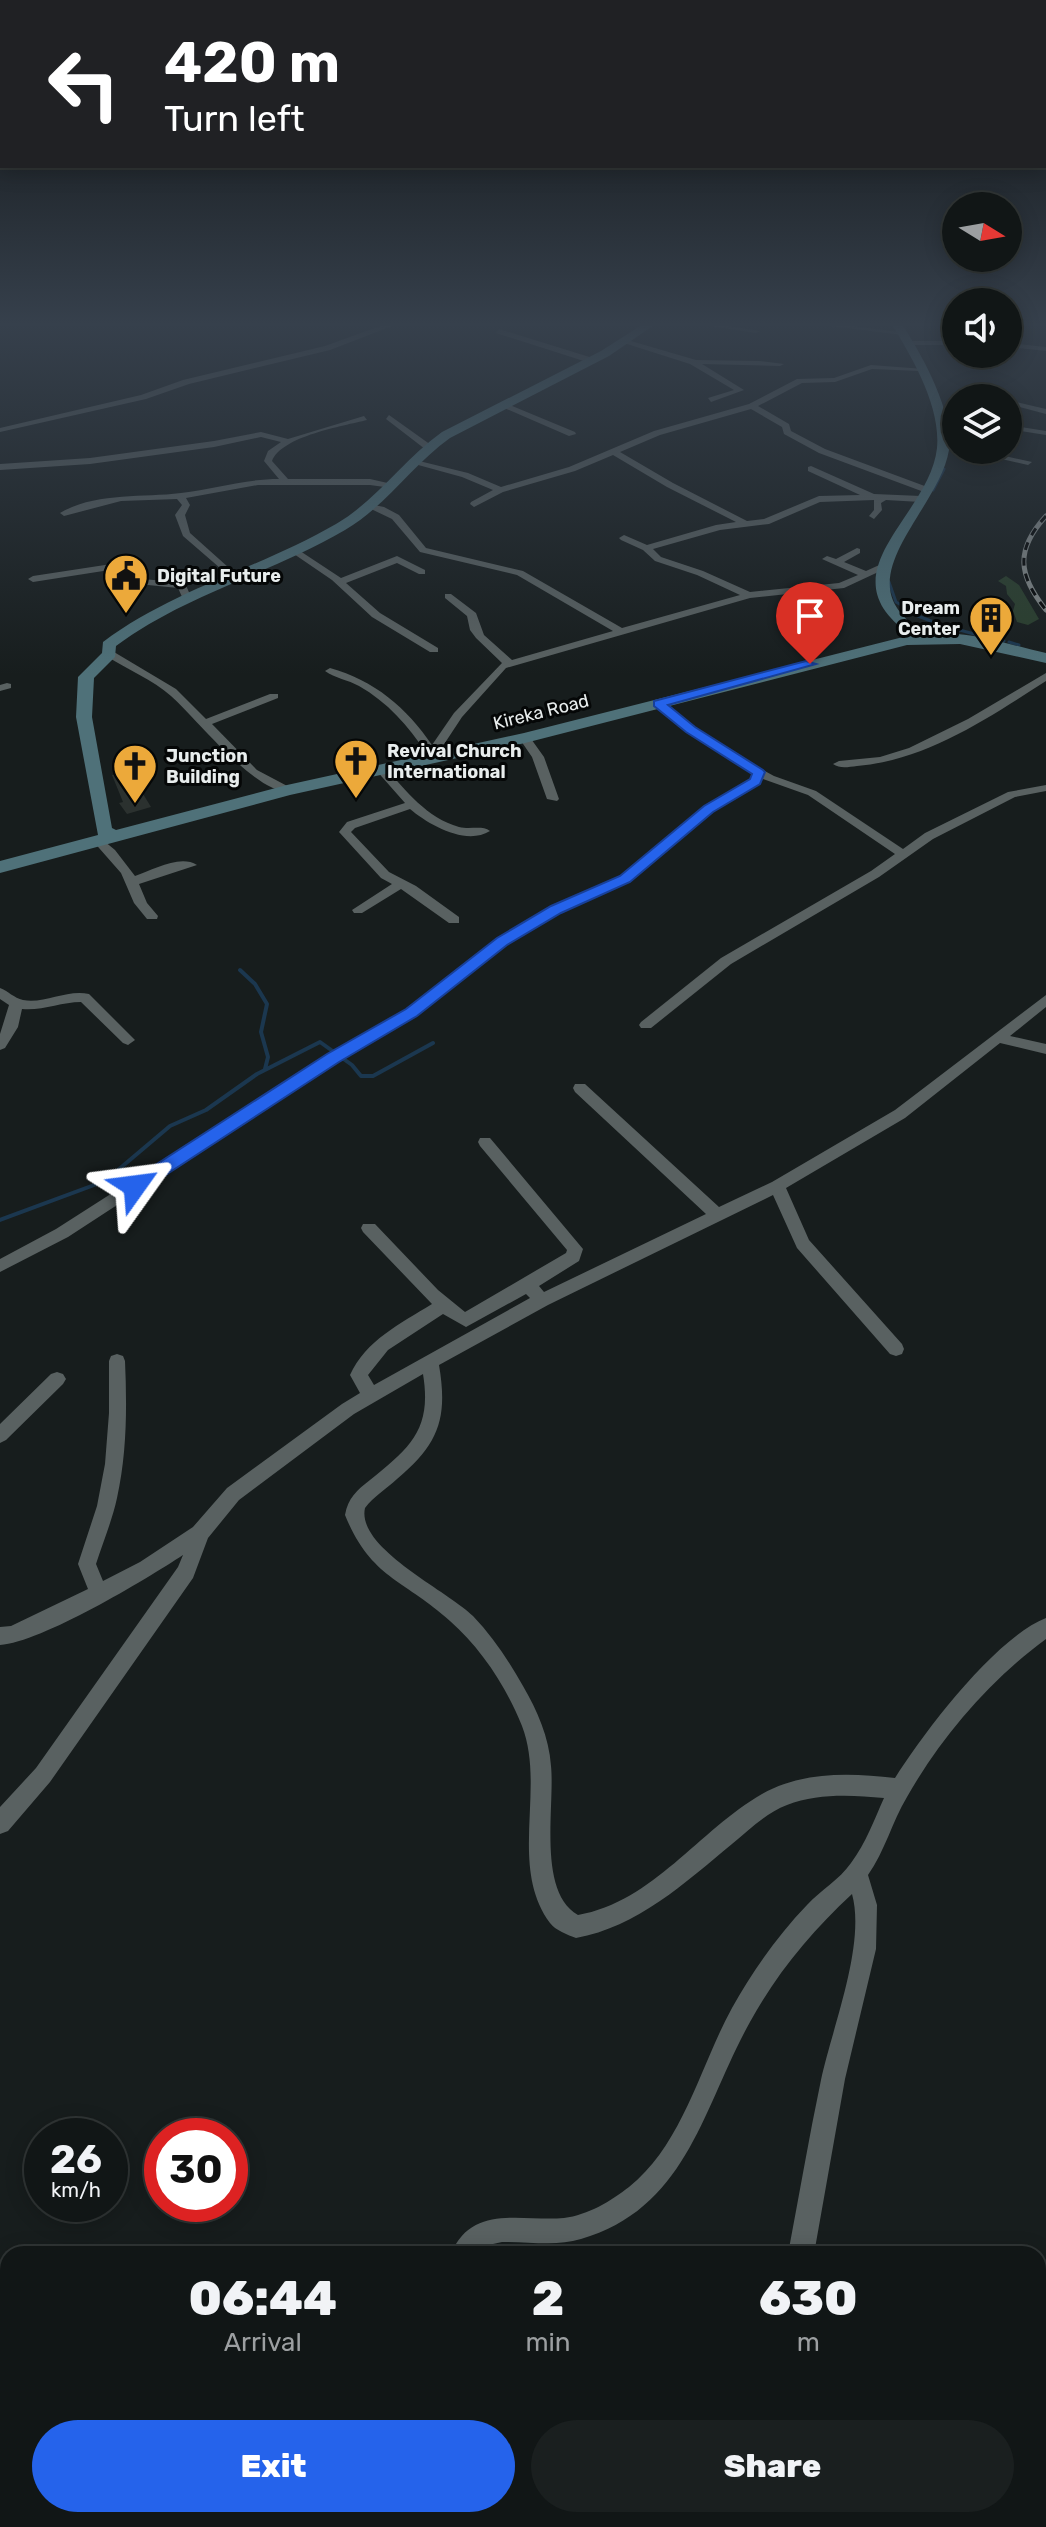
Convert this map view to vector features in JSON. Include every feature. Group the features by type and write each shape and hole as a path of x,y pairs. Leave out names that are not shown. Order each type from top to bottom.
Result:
{"street":[{"path":"0,467 104,459 238,439"},
{"path":"279,439 286,441"},
{"path":"284,480 266,458 293,439"},
{"path":"418,439 428,447"},
{"path":"287,790 253,772 172,691 110,654 108,645 126,630 186,597 235,578 324,536 372,506 428,447 440,439"},
{"path":"474,504 500,490 616,453 645,439"},
{"path":"800,439 924,494"},
{"path":"616,453 746,524"},
{"path":"414,461 465,475 500,490"},
{"path":"1022,461 1028,462"},
{"path":"924,638 897,618 884,593 886,565 897,537 942,464"},
{"path":"811,469 878,497"},
{"path":"64,513 121,498 180,496 244,483 284,480 370,482 389,486"},
{"path":"646,548 719,527 775,519 819,499 924,494"},
{"path":"180,496 186,505 180,515 186,534 235,578"},
{"path":"874,516 878,510 878,497"},
{"path":"372,506 384,508 393,514 407,527 423,550 520,573 620,631"},
{"path":"624,538 646,548 658,559 700,573 749,595"},
{"path":"294,550 340,582 376,615 434,650"},
{"path":"857,551 832,561 865,574"},
{"path":"340,582 397,559 422,572"},
{"path":"431,756 458,715 495,672 510,664 749,595 832,588 855,581 886,565"},
{"path":"33,579 118,566 141,582 182,585 186,597"},
{"path":"448,596 472,615 473,627 510,664"},
{"path":"897,618 986,643"},
{"path":"871,648 893,637 897,618"},
{"name":"Kireka Road","path":"0,867 287,790 431,756 525,738 871,648 924,638 986,643 1046,658"},
{"path":"110,654 86,677 84,717 105,838 132,882 138,902 152,916"},
{"path":"330,671 353,678 377,691 423,738 431,756"},
{"path":"839,764 891,757 910,751 1003,704 1046,676"},
{"path":"205,723 274,696"},
{"path":"659,704 691,730 759,772 800,787 844,812 903,854"},
{"path":"525,738 538,757 553,799"},
{"path":"381,769 412,804 428,816 464,833 484,831"},
{"path":"0,1266 62,1233 339,1054 411,1012 502,942 556,909 625,879 709,809 756,781 759,772"},
{"path":"646,1025 726,961 875,874 965,816 1012,794 1046,788"},
{"path":"412,804 345,829 385,875 412,889 454,920"},
{"path":"132,882 178,865 191,865"},
{"path":"358,910 400,884"},
{"path":"0,992 16,1004 25,1006 84,997 128,1040"},
{"path":"0,1636 31,1628 147,1568 200,1533 233,1494 312,1434 371,1396 542,1300 777,1186 900,1114 1046,1000"},
{"path":"0,1045 11,1027 16,1004"},
{"path":"1000,1038 1046,1049"},
{"path":"580,1088 717,1215"},
{"path":"369,1228 442,1306 456,1318 466,1320 573,1257 575,1249 485,1142"},
{"path":"777,1186 803,1244 896,1349"},
{"path":"528,1285 542,1300"},
{"path":"371,1396 359,1375 365,1361 397,1335 442,1306"},
{"path":"99,1591 87,1564 108,1498 117,1426 117,1361"},
{"path":"430,1363 436,1402 429,1432 419,1448 362,1496 354,1515 368,1545 386,1565 438,1599 479,1638 527,1713 543,1760 539,1848 545,1882 561,1919 579,1929 622,1914 707,1852 745,1817 770,1801 829,1784 899,1789"},
{"path":"0,1435 57,1379"},
{"path":"0,1823 43,1775 186,1572 200,1533"},
{"path":"469,2246 487,2231 579,2228 623,2205 655,2180 679,2143 740,2017 770,1968 810,1917 857,1874 878,1841 899,1789 932,1740 965,1702 1046,1627"},
{"path":"802,2246 833,2079 865,1949 866,1905 857,1874"}],"green space":[{"path":"1006,576 1019,585 1039,619 1028,625 1017,622 1013,611 1015,604 1007,594 1006,586 998,581"}],"building":[{"path":"124,772 129,783 137,784 151,807 127,814 119,803 123,802 112,775"}],"waterway":[{"path":"933,490 944,469"},
{"path":"889,582 896,602 910,610"},
{"path":"918,616 931,621"},
{"path":"938,624 985,637"},
{"path":"990,637 1004,641"},
{"path":"1009,642 1019,645"},
{"path":"240,970 255,984 267,1004 261,1032 268,1057 265,1069"},
{"path":"0,1220 105,1181 170,1126 206,1110 257,1074 320,1042 352,1065 361,1076 373,1076 433,1043"}],"railway":[{"path":"1046,516 1029,540 1024,563 1030,585 1046,610"}],"place":[{"name":"Digital Future","path":"126,615"},
{"name":"Dream Center","path":"991,657"},
{"name":"Revival Church International","path":"356,800"},
{"name":"Junction Building","path":"135,805"}],"route":[{"path":"135,1186 333,1058 411,1012 502,942 556,909 625,879 709,809 756,781 759,772 691,730 659,704 810,664"}]}
